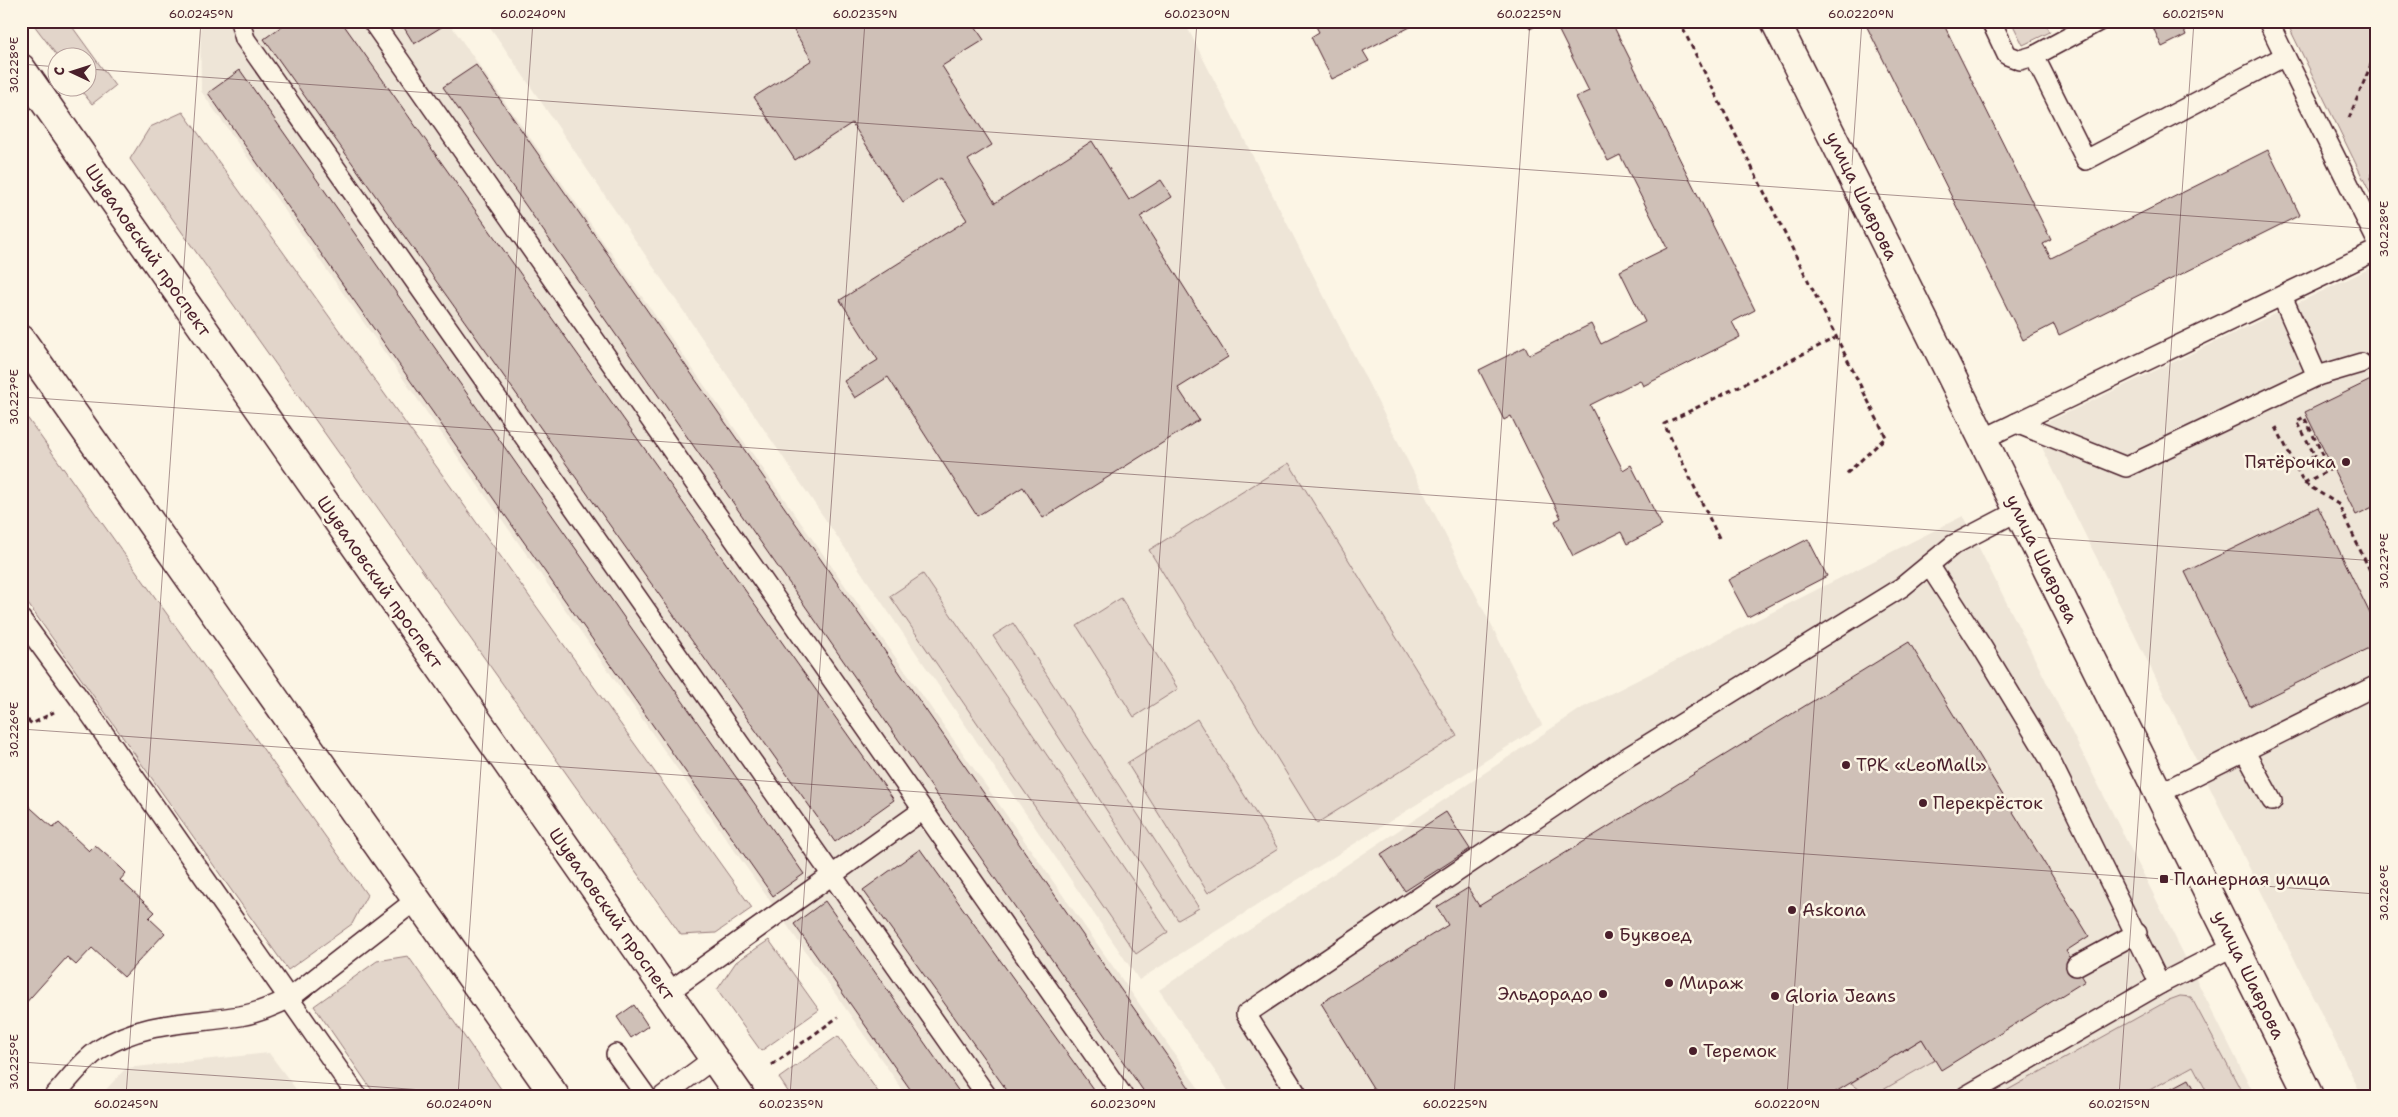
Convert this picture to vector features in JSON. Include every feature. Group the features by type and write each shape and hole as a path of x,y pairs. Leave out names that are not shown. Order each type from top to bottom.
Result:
{"main road":[{"name":"улица Шаврова","path":"1776,21 2309,1096"},
{"name":"Шуваловский проспект","path":"21,68 740,1096"},
{"path":"21,339 555,1096"}],"lane":[{"path":"240,21 245,39 987,1096"},
{"path":"372,21 1124,1096"},
{"path":"1990,21 2007,54 2020,60 2034,56 2099,21"},
{"path":"2268,21 2377,241"},
{"path":"2034,56 2086,160 2285,56"},
{"path":"1983,440 2377,250"},
{"path":"2282,296 2317,376"},
{"path":"2016,424 2126,467 2317,376 2361,362"},
{"path":"1298,1096 1246,1014 1626,758 1902,587 1953,545 2018,512"},
{"path":"1929,565 1982,646 2049,758 2137,933 2160,984"},
{"path":"21,619 290,998 357,1096"},
{"path":"2158,794 2377,685"},
{"path":"2245,752 2272,802"},
{"path":"667,994 923,810"},
{"path":"54,1096 98,1050 124,1036 151,1026 241,1016 268,1009 290,998 417,899"},
{"path":"2076,966 2137,933"},
{"path":"1966,1096 2160,984 2234,946"},
{"path":"616,1054 646,1096"},
{"path":"663,1096 713,1059"}],"path":[{"path":"1679,21 1886,437 1845,475"},
{"path":"2366,21 2377,32"},
{"path":"2335,156 2377,50"},
{"path":"1719,538 1664,424 1836,338"},
{"path":"2264,401 2304,483 2338,504 2377,585"},
{"path":"2295,466 2315,456 2298,421 2304,417 2331,469 2304,483"},
{"path":"772,1065 838,1017"}],"shaded area":[{"path":"31,21 68,21 88,48 51,48"},
{"path":"200,21 448,21 1204,1096 907,1096 201,91"},
{"path":"486,21 1184,21 1542,725 1139,980"},
{"path":"2011,21 2044,21 2050,32 2023,45"},
{"path":"2286,21 2377,21 2377,207"},
{"path":"98,62 115,86 92,104 87,98 98,98"},
{"path":"183,112 752,908 716,933 681,935 130,159 150,127"},
{"path":"2377,265 2377,1096 2362,1096 2033,429"},
{"path":"21,409 367,895 352,924 288,970 21,594"},
{"path":"1289,463 1457,736 1317,823 1149,550"},
{"path":"1963,516 2255,1096 1232,1096 1159,990 1582,708"},
{"path":"923,574 1168,932 1136,954 890,596"},
{"path":"1121,598 1178,689 1134,717 1077,626"},
{"path":"1013,623 1199,908 1178,920 993,636"},
{"path":"1197,719 1278,849 1208,893 1127,763"},
{"path":"769,940 819,1010 761,1051 717,990 736,962"},
{"path":"408,956 506,1096 376,1096 314,1006 377,961"},
{"path":"2180,996 2191,997 2244,1096 2209,1096 2193,1066 2146,1092 2148,1096 1997,1096 2169,1000"},
{"path":"838,1036 881,1096 791,1096 779,1078"},
{"path":"1922,1039 1935,1060 1876,1094 1864,1093 1851,1083"},
{"path":"269,1053 301,1096 100,1096 126,1068"}],"building":[{"path":"289,21 341,21 894,800 835,842 264,39"},
{"path":"400,21 440,21 443,26 414,44"},
{"path":"788,21 971,21 984,40 942,66 992,145 968,160 995,203 1092,141 1129,200 1161,180 1172,197 1140,217 1228,357 1178,388 1199,420 1043,518 1023,487 977,516 888,377 855,398 844,381 878,360 840,300 967,220 940,178 903,202 852,123 795,160 754,97 812,60"},
{"path":"1313,21 1422,21 1363,51 1369,61 1332,79 1311,37 1319,32"},
{"path":"1527,21 1545,21 1530,29"},
{"path":"1554,21 1611,21 1755,310 1732,322 1740,337 1643,386 1640,380 1590,405 1623,470 1631,465 1662,526 1627,544 1621,532 1573,556 1555,521 1561,518 1511,416 1504,420 1479,370 1525,347 1529,355 1591,324 1601,344 1645,322 1620,271 1667,248 1620,155 1608,161 1576,97 1589,91"},
{"path":"1864,21 1942,21 2051,240 2043,244 2051,258 2268,150 2300,215 2059,335 2054,324 2023,340"},
{"path":"2150,21 2180,21 2186,35 2162,47"},
{"path":"476,65 1195,1096 1147,1096 443,87"},
{"path":"240,70 804,874 773,896 208,93"},
{"path":"2377,171 2377,187 2372,184 2370,178 2373,172"},
{"path":"2377,377 2377,505 2356,515 2305,412"},
{"path":"2318,507 2377,628 2377,644 2250,706 2185,572"},
{"path":"1808,539 1827,576 1748,617 1728,580"},
{"name":"ТРК «LeoMall»","path":"1909,642 2089,936 2066,951 2085,981 1941,1070 1922,1039 1829,1096 1378,1096 1321,1003 1448,925 1437,907 1468,888 1479,906"},
{"path":"21,788 28,794 22,800 53,828 59,823 89,851 95,845 126,873 120,880 155,912 149,918 165,933 124,977 92,948 76,965 67,957 23,1006 21,894 28,888 21,882"},
{"path":"1446,812 1470,849 1405,891 1381,854"},
{"path":"920,849 1098,1096 1011,1096 863,890"},
{"path":"825,901 962,1096 915,1096 794,924"},
{"path":"634,1005 648,1026 631,1038 617,1017"},
{"path":"2189,1079 2198,1096 2164,1096 2163,1093"}],"place":[{"name":"Пятёрочка","path":"2346,462"},
{"name":"ТРК «LeoMall»","path":"1846,765"},
{"name":"Перекрёсток","path":"1923,803"},
{"name":"Планерная улица","path":"2164,879"},
{"name":"Askona","path":"1792,910"},
{"name":"Буквоед","path":"1609,935"},
{"name":"Мираж","path":"1669,983"},
{"name":"Эльдорадо","path":"1603,994"},
{"name":"Gloria Jeans","path":"1775,996"},
{"name":"Теремок","path":"1693,1051"}]}
